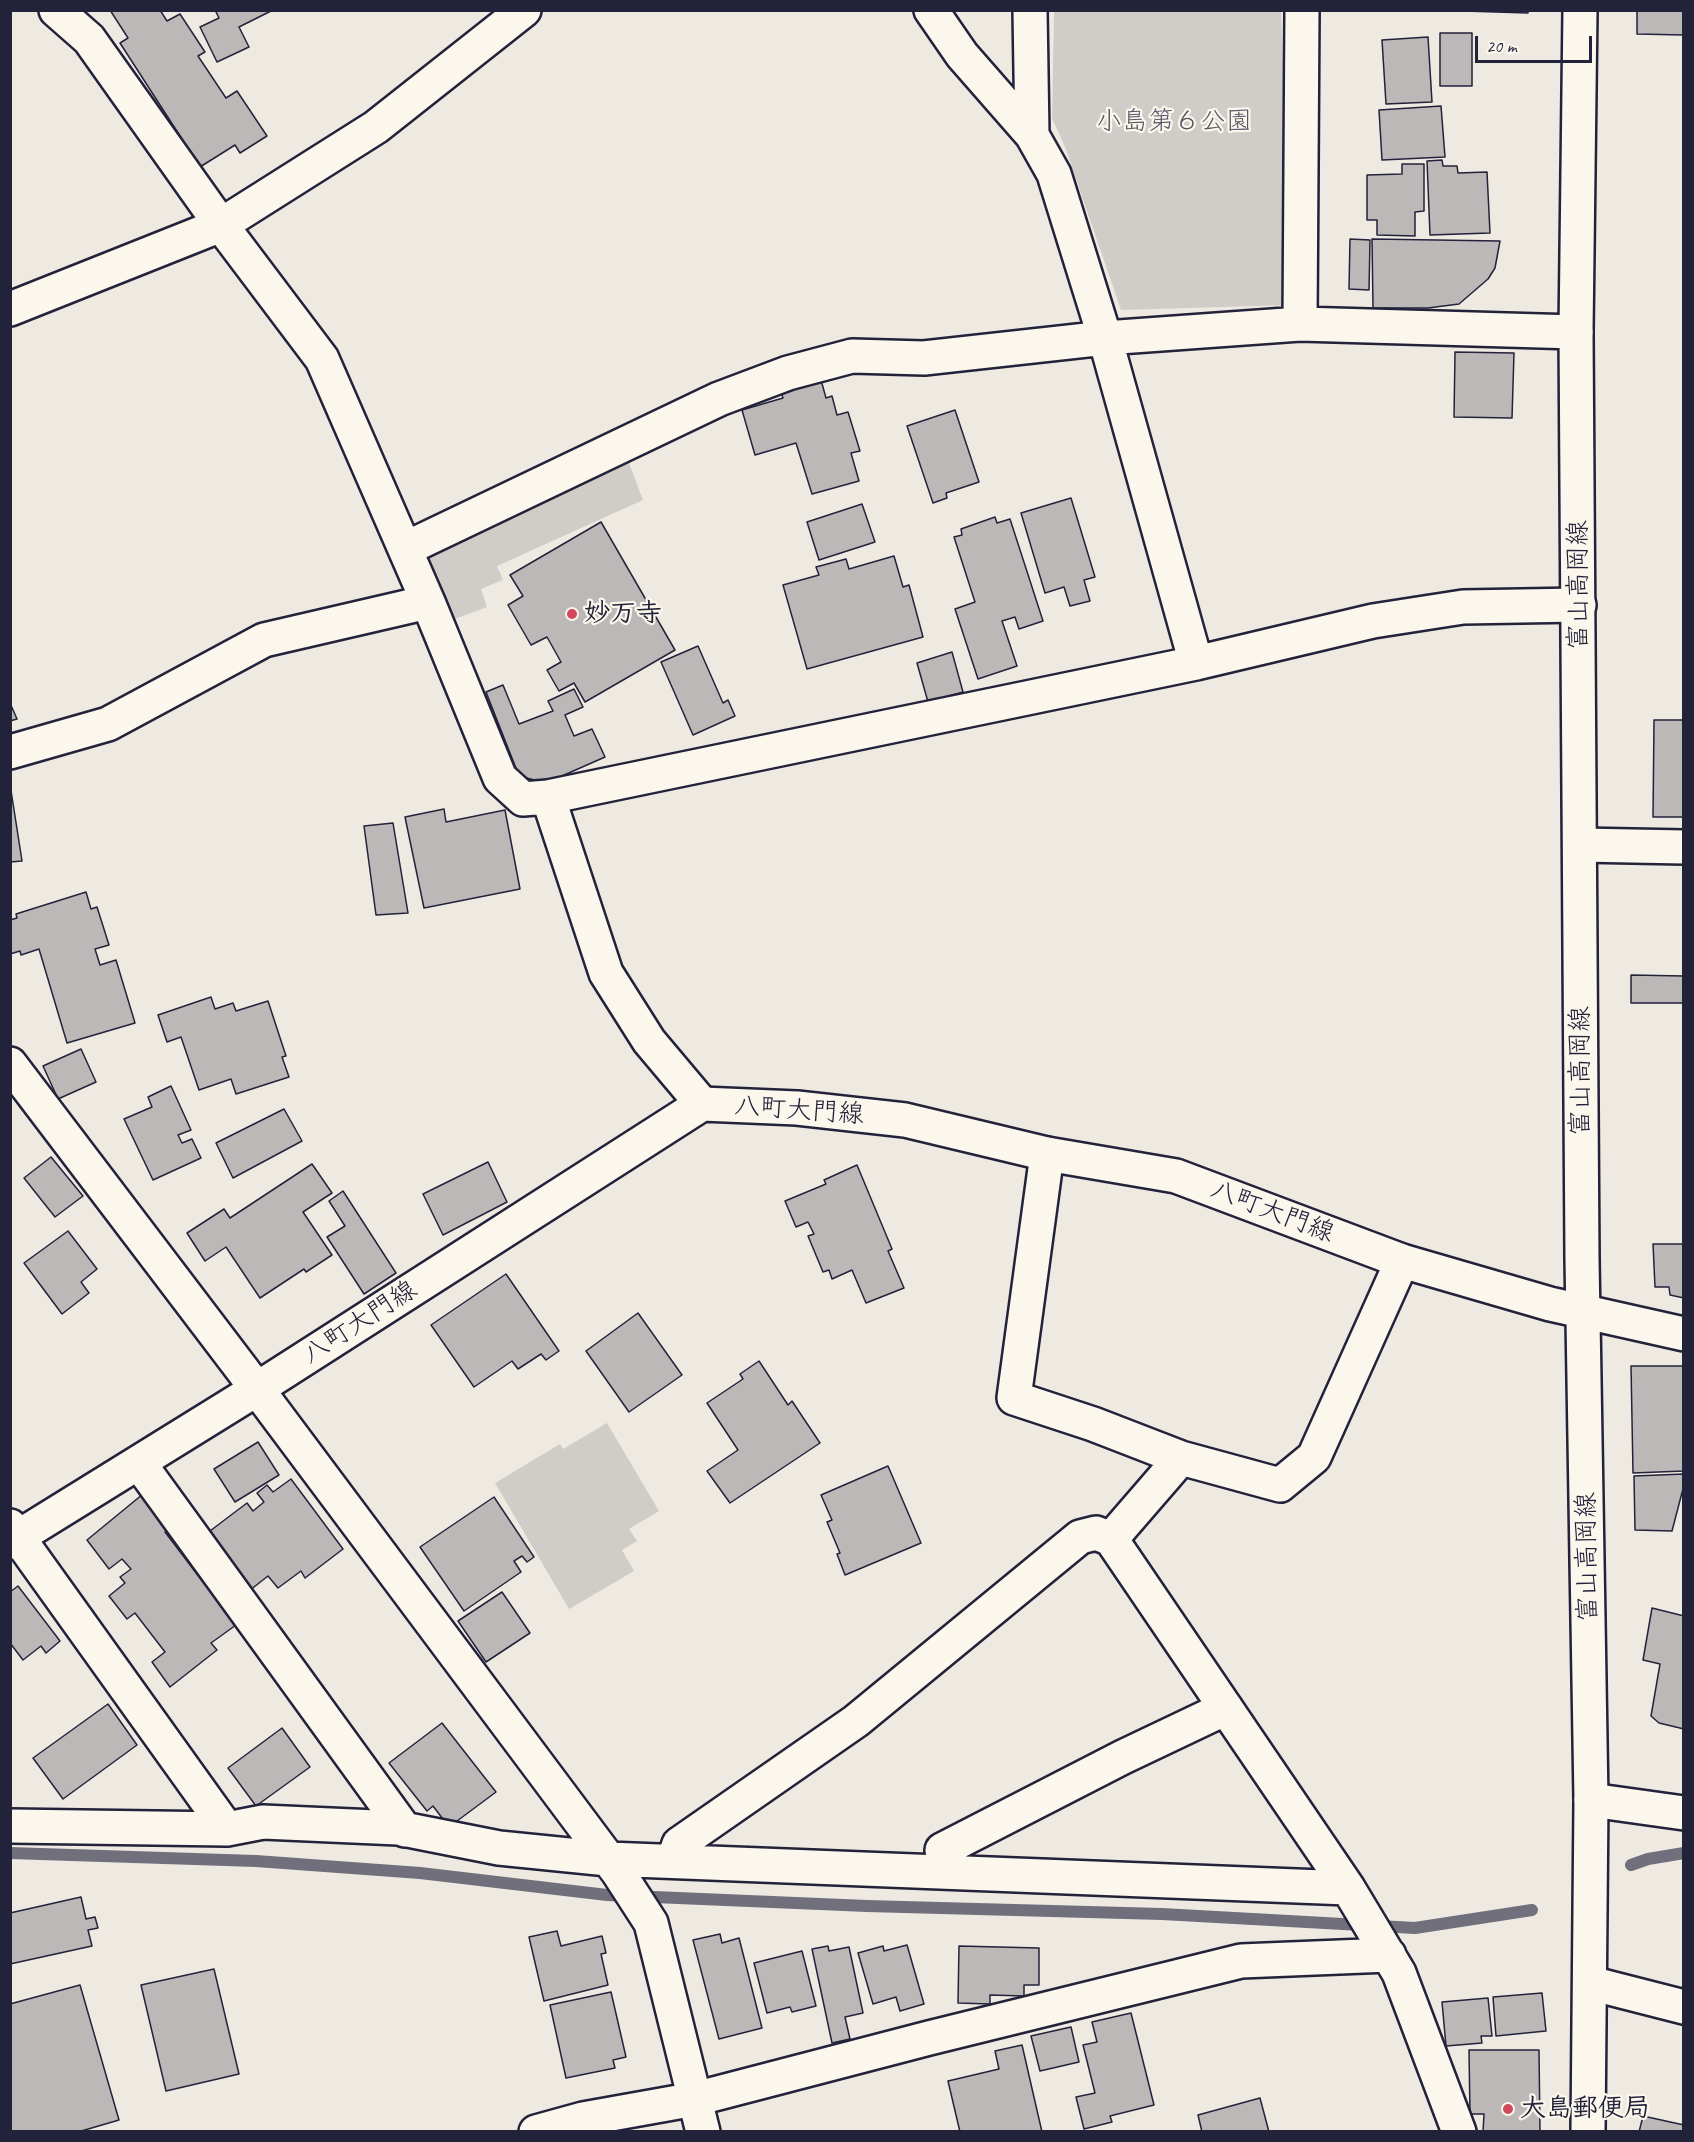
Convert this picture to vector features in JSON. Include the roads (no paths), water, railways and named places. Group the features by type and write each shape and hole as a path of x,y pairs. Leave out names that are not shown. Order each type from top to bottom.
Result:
{"street":[{"path":"57,10 90,39 222,225 322,359 428,602 500,778 523,799 548,797 1196,663 1385,619 1463,607 1579,605"},
{"path":"10,309 222,225 376,127 524,10"},
{"path":"931,10 962,55 1032,135 1054,174 1105,338 1196,663"},
{"path":"1030,10 1032,135"},
{"path":"1299,324 1302,10"},
{"name":"富山高岡線","path":"1580,10 1576,332 1583,1311 1591,1800 1588,2132"},
{"path":"405,549 719,399 788,373 852,356 924,358 1105,338 1299,324 1576,332"},
{"path":"10,752 108,724 264,640 428,602"},
{"path":"548,797 606,974 649,1041 702,1104"},
{"path":"1581,845 1683,847"},
{"path":"10,1064 257,1389 613,1865 651,1923 703,2132"},
{"name":"八町大門線","path":"13,1535 139,1463 702,1104 797,1108 905,1120 1047,1154 1176,1176 1402,1262 1550,1304 1683,1334"},
{"path":"1047,1154 1014,1398 1093,1424 1181,1458 1280,1485 1314,1457 1402,1262"},
{"path":"1111,1539 1181,1458"},
{"path":"139,1463 405,1830"},
{"path":"673,1861 679,1844 856,1721 1080,1537 1096,1533 1111,1539 1354,1897 1385,1948 1400,1973 1459,2132"},
{"path":"13,1535 227,1829"},
{"path":"945,1872 942,1850 1123,1757 1226,1708"},
{"path":"1591,1800 1683,1813"},
{"path":"10,1826 227,1829 263,1822 405,1830 499,1848 613,1865 673,1861 945,1872 1354,1897"},
{"path":"537,2132 583,2120 695,2098 1241,1961 1385,1948"},
{"path":"1590,1983 1683,2007"}],"waterway":[{"path":"10,1853 256,1861 420,1873 607,1895 867,1906 1162,1914 1415,1928 1532,1910"},
{"path":"1631,1865 1648,1859 1684,1853"}],"place":[{"name":"妙万寺","path":"572,614"},
{"name":"大島郵便局","path":"1508,2109"}],"park label":[{"name":"小島第６公園","path":"1174,122"}]}
